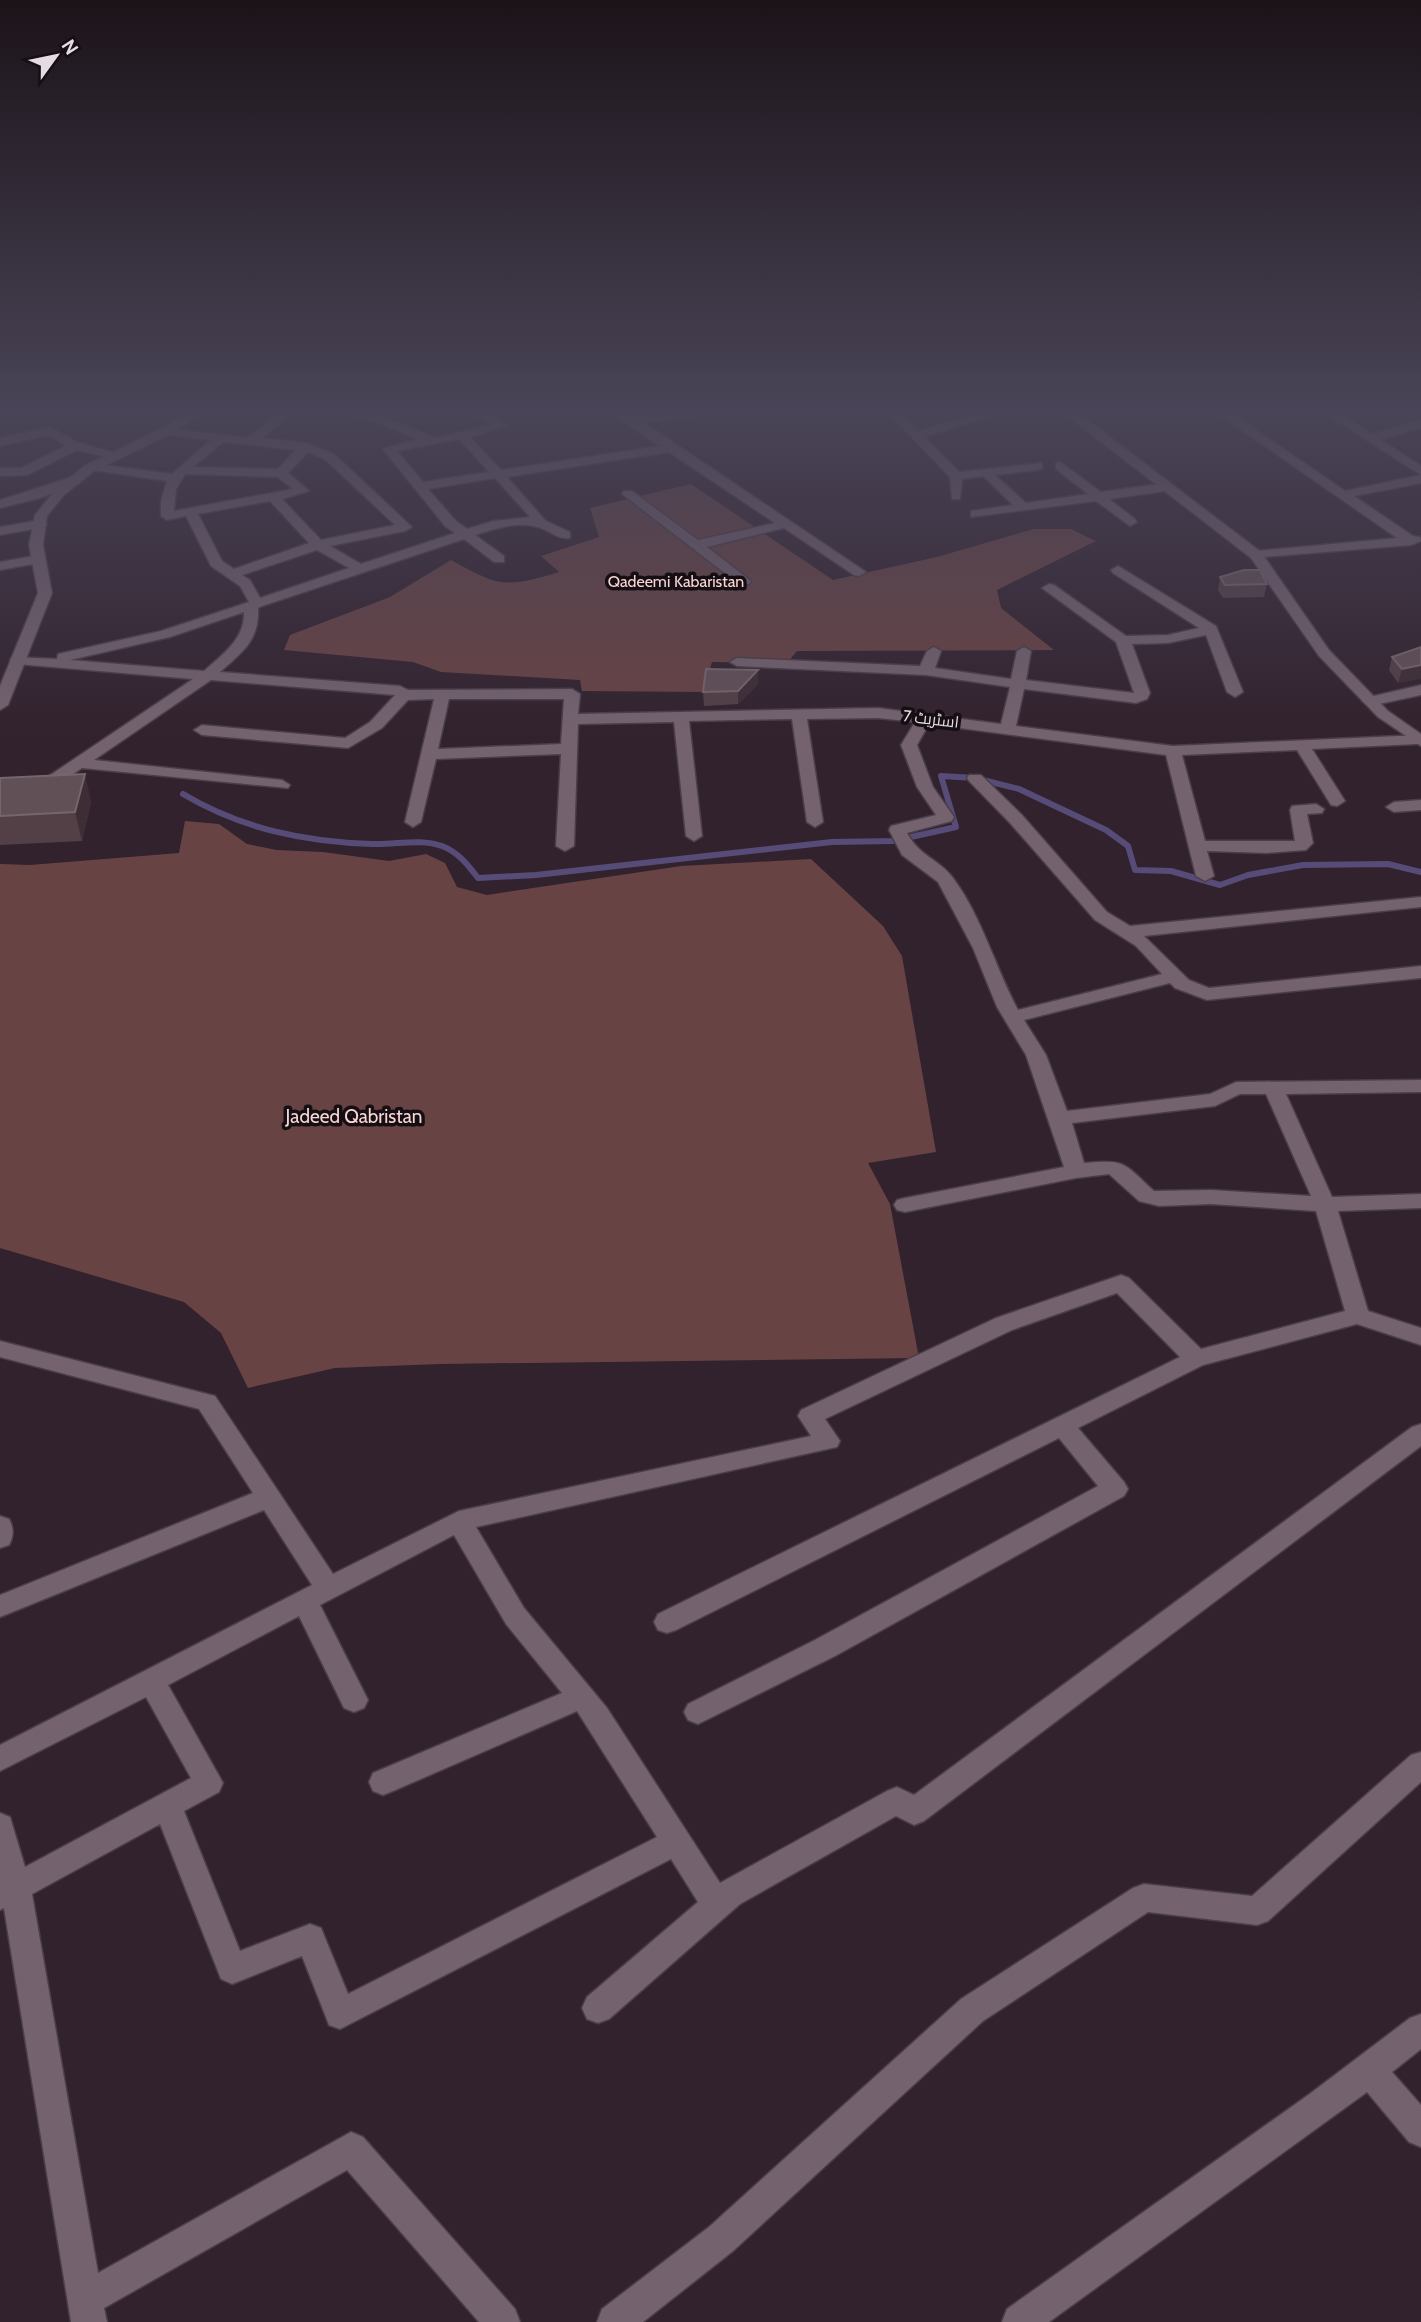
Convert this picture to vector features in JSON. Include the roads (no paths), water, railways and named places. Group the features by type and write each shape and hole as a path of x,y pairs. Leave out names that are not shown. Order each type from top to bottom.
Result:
{"street":[{"path":"0,705 11,664 45,593 36,545 42,514"},
{"path":"0,794 48,783 206,677 233,653 252,628 254,605 245,583 216,563 191,514"},
{"path":"290,514 318,545 360,569"},
{"path":"232,575 318,545 405,527 391,514"},
{"path":"443,514 450,523 499,559"},
{"path":"534,514 540,521 565,535"},
{"path":"655,514 744,581"},
{"path":"771,514 859,572"},
{"path":"1120,514 1130,522"},
{"path":"1202,514 1256,555 1324,653 1383,714 1419,740"},
{"path":"1374,514 1416,540"},
{"path":"43,662 165,634 493,525 540,521"},
{"path":"0,531 40,524"},
{"path":"696,545 786,524"},
{"path":"1256,555 1416,540"},
{"path":"0,566 39,559"},
{"path":"1118,570 1211,629 1236,692"},
{"path":"737,662 926,671 1018,684 1142,696 1123,640 1049,588"},
{"path":"1123,640 1168,639 1211,629"},
{"path":"926,671 934,651"},
{"path":"1007,730 1024,651"},
{"path":"11,664 43,662 400,691 404,695 442,697 572,694 565,846"},
{"path":"1370,701 1421,690"},
{"path":"202,730 348,743 376,725 404,695"},
{"path":"413,822 442,697"},
{"name":"اسٹریٹ 7","path":"570,719 799,716 836,713 925,718 1173,751 1419,740"},
{"path":"681,716 694,836"},
{"path":"799,716 815,822"},
{"path":"925,718 909,745 925,787 946,817 897,830 908,851 946,880 1013,1017 1036,1055 1060,1118 1076,1171"},
{"path":"1301,744 1337,801"},
{"path":"429,754 568,749"},
{"path":"1173,751 1205,876"},
{"path":"78,763 282,785"},
{"path":"975,778 1016,819 1101,916 1142,942 1182,984 1207,994 1421,972"},
{"path":"1394,807 1421,805"},
{"path":"1197,846 1300,846 1304,843 1298,810 1316,809"},
{"path":"1126,932 1421,902"},
{"path":"1013,1017 1175,976"},
{"path":"1060,1118 1215,1100 1236,1088 1421,1086"},
{"path":"1273,1087 1325,1204 1358,1316"},
{"path":"905,1205 1076,1171 1118,1169 1147,1196 1158,1199 1210,1197 1325,1204 1421,1201"},
{"path":"0,1759 459,1521 828,1441 810,1416 1004,1324 1121,1283 1196,1359"},
{"path":"667,1622 1196,1359 1358,1316 1421,1337"},
{"path":"0,1349 207,1402 269,1497 317,1595 354,1700"},
{"path":"698,1712 825,1648 1115,1489 1062,1425"},
{"path":"598,2008 716,1904 897,1800 914,1812 1421,1433"},
{"path":"0,1606 269,1497"},
{"path":"459,1521 515,1616 597,1716 716,1904"},
{"path":"0,1526 0,1538"},
{"path":"8,1893 209,1783 152,1681"},
{"path":"383,1782 581,1697"},
{"path":"615,2322 721,2239 972,2010 1144,1898 1257,1911 1421,1763"},
{"path":"167,1806 232,1969 310,1938 340,2014 676,1842"},
{"path":"0,1826 8,1893 88,2311 351,2149 502,2322"},
{"path":"1020,2322 1097,2264 1370,2071 1421,2029"},
{"path":"1370,2071 1421,2130"}],"waterway":[{"path":"183,794 251,825 299,837 348,843 417,842 442,846 458,855 478,878 536,875 832,842 893,841 956,827 941,776 975,778 1019,789 1106,830 1128,846 1135,870 1171,871 1220,885 1248,875 1303,865 1388,864 1421,872"}],"park label":[{"name":"Qadeemi Kabaristan","path":"676,581"},
{"name":"Jadeed Qabristan","path":"354,1116"}]}
